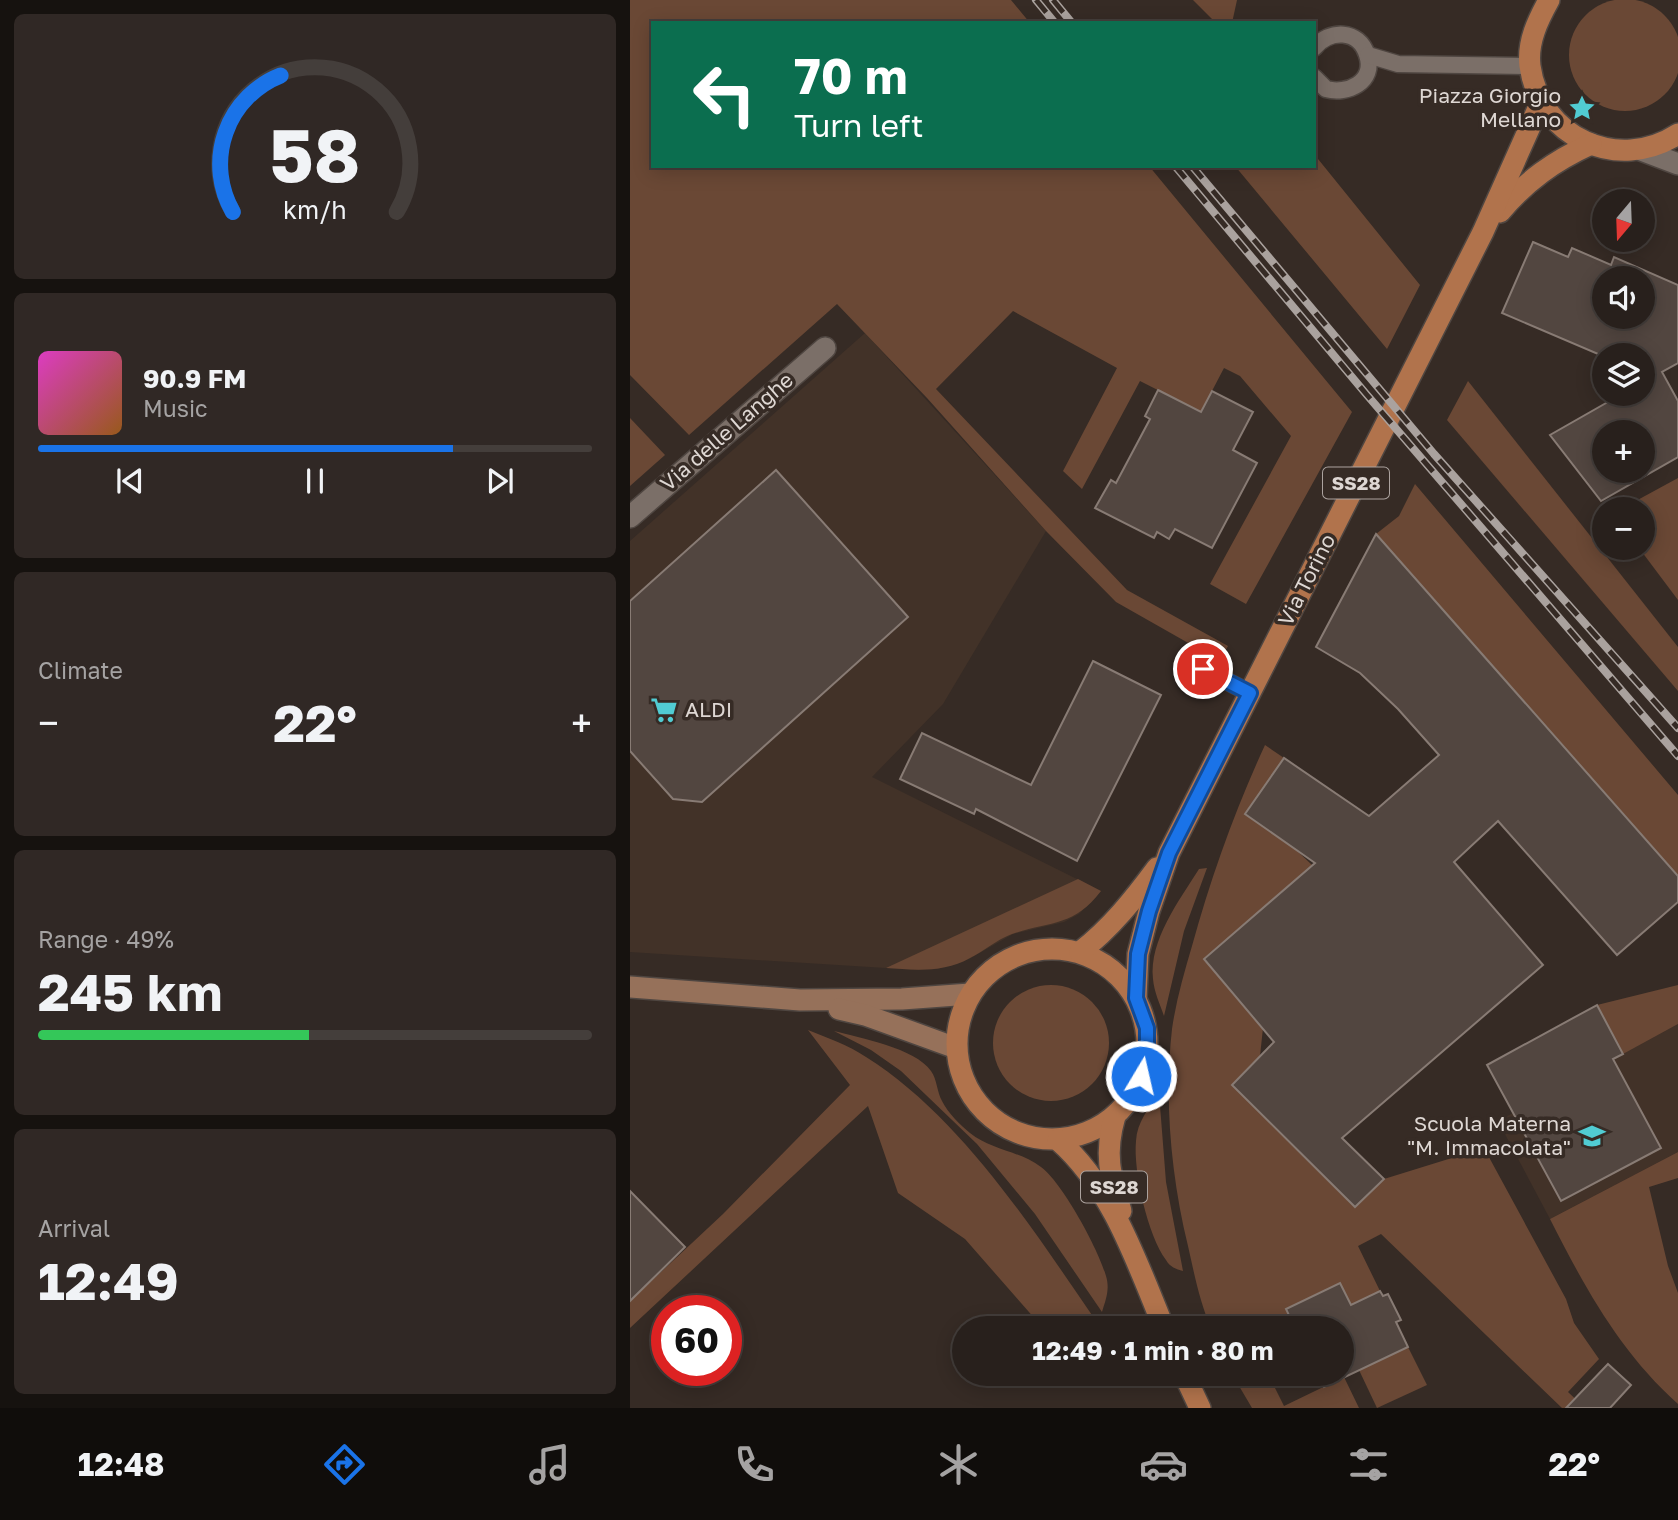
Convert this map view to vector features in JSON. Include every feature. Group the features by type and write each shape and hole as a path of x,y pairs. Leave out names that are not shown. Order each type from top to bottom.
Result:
{"main road":[{"path":"1549,0 1534,28 1530,66 1541,102 1562,128 1606,150 1642,150 1666,142 1678,134"},
{"name":"Via Torino","path":"1136,998 1138,954 1149,911 1169,853 1483,232 1541,102"},
{"name":"Via Torino","path":"1483,232 1535,176 1562,157 1591,144"},
{"name":"Via Torino","path":"1080,952 1100,937 1127,908 1169,853"},
{"name":"Via Torino","path":"1055,948 1080,952 1103,962 1122,978 1136,998 1147,1028 1147,1061 1136,1091 1115,1116 1089,1133 1058,1140 1027,1137 1000,1124 977,1104 962,1077 956,1048 959,1020 970,994 985,974 1006,960 1029,951 1055,948"},
{"path":"630,987 800,1000 902,999 970,994"},
{"path":"800,1000 865,1015 956,1048"},
{"name":"Via Torino","path":"1115,1116 1108,1142 1111,1175 1134,1257"},
{"name":"Via Torino","path":"1058,1140 1073,1153 1102,1195 1134,1257 1159,1316"},
{"path":"1190,1386 1200,1408"}],"street":[{"path":"1642,150 1678,164"},
{"name":"Via delle Langhe","path":"630,517 825,348"}],"lane":[{"path":"1316,46 1323,39 1342,34 1360,43 1368,55 1366,76"},
{"path":"1368,55 1398,64 1530,66"},
{"path":"1316,79 1326,89 1336,92 1355,87 1366,76 1398,64"},
{"path":"1203,669 1250,693"}],"shaded area":[{"path":"1625,-1 1647,3 1665,15 1677,33 1677,77 1665,95 1647,107 1625,111 1603,107 1585,95 1573,77 1569,55 1573,33 1585,15 1603,3"},
{"path":"630,0 1011,0 1028,21 651,21 651,168 1151,168 1352,412 1246,604 1210,584 1291,436 1240,376 1224,368 1201,412 1140,381 1082,489 1063,471 1117,368 1013,311 936,389 1127,590 1228,646 1220,661 1116,602 1046,531 927,398 837,304 689,435 630,375"},
{"path":"1193,0 1237,0 1232,21 1214,21"},
{"path":"1316,156 1420,285 1387,349 1237,168 1316,168"},
{"path":"865,333 1046,531 943,704 872,777 1101,891 1079,914 1064,922 1013,934 969,959 937,969 630,952 630,541"},
{"path":"1468,381 1592,538 1592,560 1609,560 1678,647 1678,691 1447,420"},
{"path":"630,418 665,455 630,486"},
{"path":"1678,478 1678,600 1648,560 1655,560 1655,497 1643,497"},
{"path":"1415,484 1678,795 1678,876 1376,534 1399,516"},
{"path":"1265,745 1284,758 1245,814 1294,848 1312,865 1204,959 1263,1028 1260,1056 1232,1085 1355,1207 1384,1179 1484,1148 1566,1299 1574,1323 1599,1359 1568,1392 1585,1408 1562,1408 1381,1234 1358,1246 1380,1291 1351,1305 1340,1283 1286,1309 1289,1316 1207,1316 1182,1219 1173,1165 1169,1110 1172,1029 1183,977 1207,895"},
{"path":"1207,868 1184,931 1164,1016 1154,984 1153,964 1156,950 1167,921 1183,894 1199,869"},
{"path":"1078,879 1101,891 1091,903 1071,917 1012,934 950,966 929,969 886,968"},
{"path":"1051,985 1073,990 1092,1002 1104,1021 1109,1043 1104,1065 1092,1084 1073,1096 1051,1101 1029,1096 1010,1084 998,1065 993,1043 998,1021 1010,1002 1029,990"},
{"path":"1678,985 1678,1024 1623,1054 1597,1005"},
{"name":"Scuola Materna \"M. Immacolata\"","path":"1678,1024 1678,1152 1550,1219 1498,1121"},
{"path":"808,1030 866,1057 900,1081 933,1110 992,1176 1093,1316 1032,1316 965,1239 898,1193 868,1106 665,1295 651,1295 651,1308 630,1328 630,1301 723,1214 850,1085"},
{"path":"834,1031 886,1045 913,1056 931,1071 940,1097 966,1130 978,1139 1024,1157 1050,1175 1079,1217 1102,1264 1108,1285 1102,1312 1035,1214 977,1144 901,1071 871,1050"},
{"path":"1159,1093 1166,1182 1183,1271 1169,1264 1153,1236 1137,1169 1136,1141 1139,1128"},
{"path":"1678,1152 1678,1178 1649,1187 1668,1266 1678,1293 1678,1404 1638,1363 1605,1318 1550,1219"},
{"path":"1408,1347 1427,1385 1377,1408 1359,1370"},
{"path":"1239,1386 1274,1386 1284,1406 1325,1386 1348,1386 1359,1408 1252,1408"}],"building":[{"path":"1533,242 1568,257 1572,248 1611,265 1614,257 1635,266 1592,266 1592,329 1655,329 1655,275 1678,285 1678,363 1662,372 1678,401 1678,457 1655,470 1655,420 1592,420 1592,483 1632,483 1608,497 1598,497 1550,435 1601,406 1655,406 1655,343 1592,343 1592,351 1502,313"},
{"path":"1158,390 1201,412 1212,391 1253,412 1233,450 1257,463 1212,548 1175,529 1169,539 1157,532 1154,538 1095,508 1111,480 1116,483 1150,419 1145,416"},
{"path":"776,470 908,617 702,802 673,799 630,751 630,601"},
{"path":"1376,534 1678,876 1678,902 1617,955 1498,821 1454,862 1543,965 1342,1138 1384,1179 1355,1207 1232,1085 1274,1042 1204,959 1315,863 1245,814 1284,758 1369,816 1439,755 1398,709 1360,673 1316,647"},
{"path":"1093,661 1161,695 1077,861 976,809 974,814 900,779 922,733 1031,785"},
{"path":"1597,1005 1623,1054 1613,1059 1661,1148 1561,1201 1487,1065"},
{"path":"630,1191 685,1247 630,1301"},
{"path":"1340,1283 1351,1305 1380,1291 1383,1296 1388,1294 1401,1320 1396,1322 1408,1347 1354,1373 1354,1316 1289,1316 1286,1309"},
{"path":"1608,1364 1631,1385 1610,1408 1566,1408"}],"railway":[{"path":"1036,0 1053,21"},
{"path":"1053,0 1070,21"},
{"path":"1177,168 1367,395 1678,756"},
{"path":"1194,168 1434,454 1678,728"}],"place":[{"name":"Piazza Giorgio Mellano","path":"1582,108"},
{"name":"ALDI","path":"664,710"},
{"name":"Scuola Materna \"M. Immacolata\"","path":"1592,1136"}],"route":[{"path":"1141,1076 1147,1061 1147,1028 1136,998 1138,954 1149,911 1169,853 1250,693 1203,669"}]}
